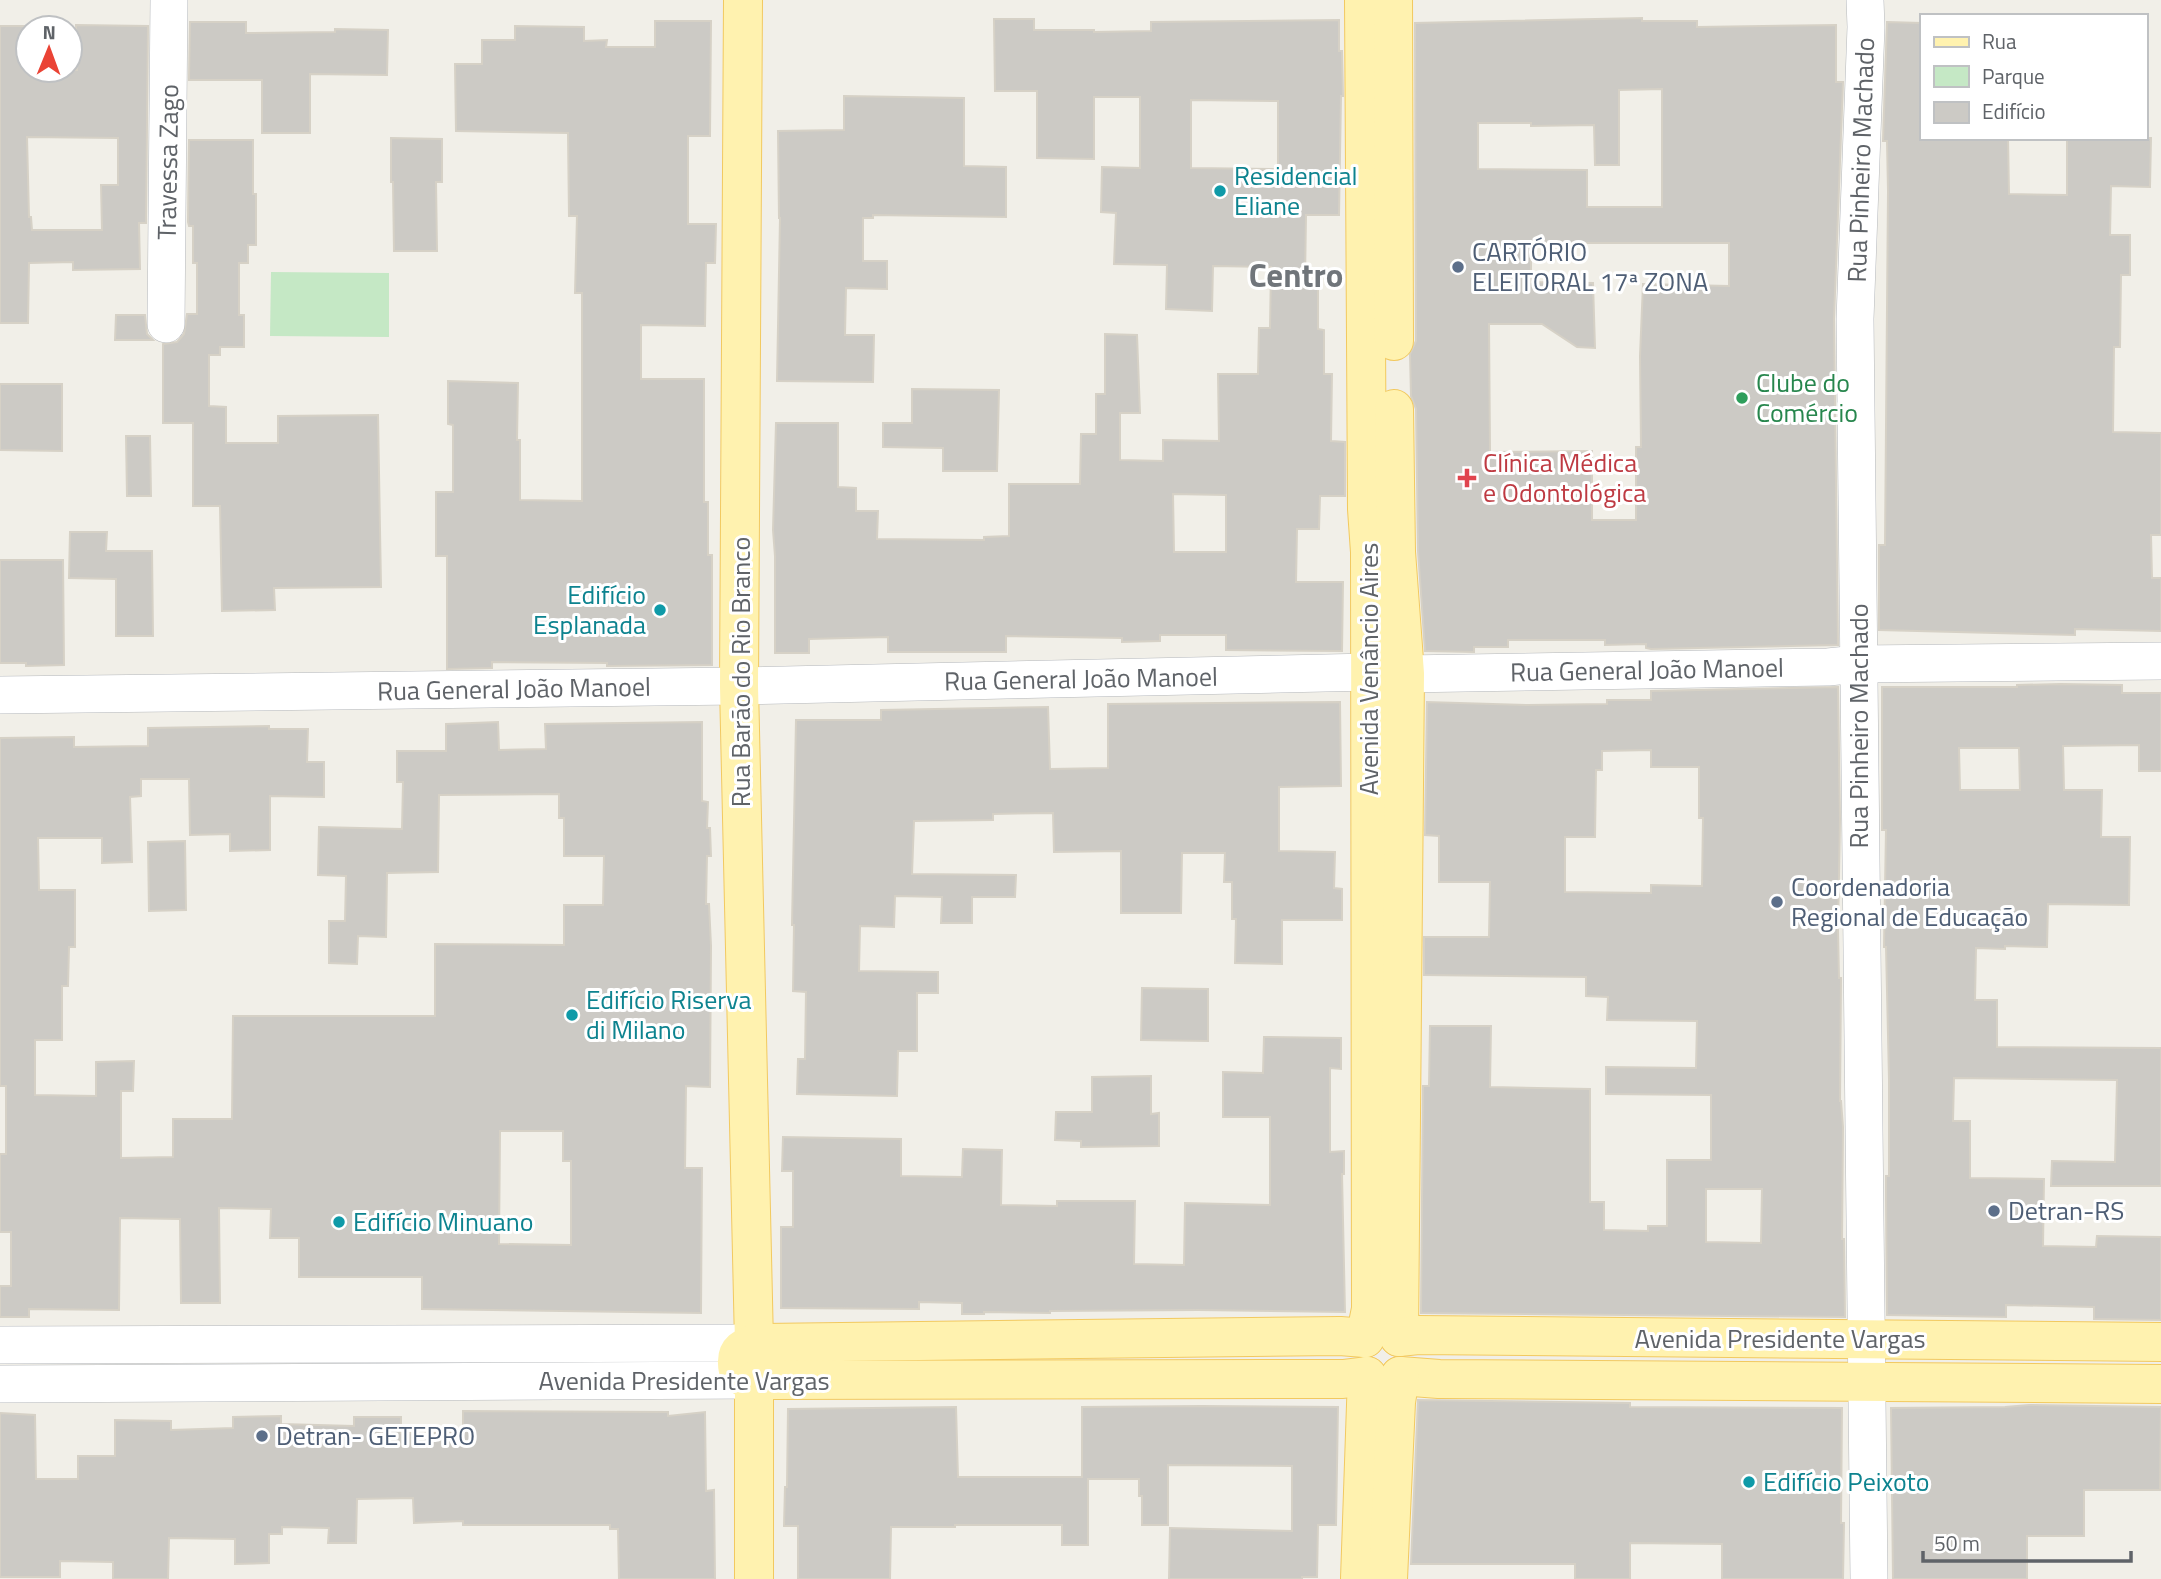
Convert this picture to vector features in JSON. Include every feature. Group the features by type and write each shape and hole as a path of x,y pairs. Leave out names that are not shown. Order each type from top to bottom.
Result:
{"main road":[{"name":"Rua Barão do Rio Branco","path":"743,0 739,686 754,1362 754,1579"},
{"name":"Avenida Venâncio Aires","path":"1364,0 1381,431"},
{"name":"Avenida Venâncio Aires","path":"1383,1376 1406,1366 1407,1354 1405,1344 1382,1337 1387,673 1383,552 1367,509 1381,431 1393,0"},
{"name":"Avenida Presidente Vargas","path":"754,1362 1340,1336 2161,1342"},
{"name":"Avenida Presidente Vargas","path":"754,1362 1343,1379 1383,1376 1439,1379 2161,1384"},
{"path":"1360,1579 1383,1376"},
{"path":"1383,1376 1396,1402 1388,1579"}],"street":[{"name":"Travessa Zago","path":"166,324 169,0"},
{"name":"Rua Pinheiro Machado","path":"1865,0 1855,320 1869,1579"},
{"name":"Rua General João Manoel","path":"0,695 739,686 1828,667 1858,664 2161,661"},
{"name":"Avenida Presidente Vargas","path":"0,1345 754,1362"},
{"name":"Avenida Presidente Vargas","path":"0,1384 754,1362"}],"green space":[{"path":"271,272 389,273 389,337 270,336"}],"building":[{"path":"1642,18 1642,21 1697,21 1697,27 1836,25 1836,82 1843,82 1834,319 1838,645 1651,649 1646,648 1646,644 1605,645 1605,640 1508,640 1508,647 1474,647 1474,652 1425,651 1418,551 1416,409 1411,396 1410,354 1416,341 1415,23","holes":["1662,89 1662,207 1587,207 1587,170 1478,169 1478,123 1594,125 1595,165 1619,165 1619,90","1531,243 1729,243 1729,286 1643,284 1640,356 1641,447 1636,447 1636,520 1592,520 1592,451 1490,452 1489,324 1542,324 1577,347 1595,348 1593,283 1531,282"]},
{"path":"994,19 1034,19 1034,30 1094,32 1151,31 1151,22 1339,20 1343,96 1339,215 1306,215 1305,281 1318,281 1318,329 1324,330 1324,374 1332,374 1331,441 1345,442 1345,496 1320,496 1319,529 1297,529 1296,582 1343,582 1342,651 1226,650 1226,635 1160,635 1160,641 1122,642 1122,638 1006,636 1006,652 888,652 888,637 809,639 809,653 775,653 773,530 776,423 838,423 838,487 856,488 856,511 878,511 877,539 984,540 984,537 1009,536 1009,484 1080,484 1081,434 1096,434 1096,394 1105,394 1105,334 1137,335 1140,413 1120,413 1120,460 1163,461 1163,440 1219,441 1218,374 1258,374 1259,328 1270,328 1271,267 1213,266 1212,311 1166,309 1167,265 1114,264 1116,213 1101,212 1102,167 1140,168 1140,97 1094,97 1094,159 1037,158 1037,91 995,91","holes":["1191,100 1278,101 1278,169 1191,168","1173,494 1226,495 1226,552 1174,552"]},
{"path":"655,21 711,21 710,136 688,136 688,224 716,224 715,263 706,263 705,326 641,325 641,379 704,379 704,502 708,502 708,555 712,555 712,665 607,666 607,663 492,662 492,668 447,669 447,556 436,556 436,492 453,492 453,425 448,424 448,381 518,383 520,500 582,501 582,293 575,293 577,216 569,216 568,133 456,131 455,64 482,64 482,40 515,40 515,26 584,27 584,41 607,40 606,47 655,47"},
{"path":"190,22 246,22 246,33 335,32 335,29 388,30 387,75 310,74 310,133 262,133 262,80 189,80"},
{"path":"1887,22 1920,23 1920,140 2008,140 2009,194 2067,195 2067,140 2151,138 2150,187 2111,186 2110,235 2130,235 2130,275 2121,275 2120,347 2114,347 2113,432 2161,433 2161,535 2151,535 2152,578 2161,578 2161,631 2075,629 2075,635 1879,630 1879,545 1885,545 1888,191 1887,141 1883,141"},
{"path":"84,25 148,26 146,223 139,223 140,269 73,270 73,262 29,263 28,323 0,323 0,26 14,26 14,84 84,84","holes":["27,137 118,138 118,185 101,185 102,230 32,230 29,217"]},
{"path":"844,96 964,98 964,166 1006,167 1006,217 873,215 873,218 863,218 863,261 887,261 887,289 846,288 845,335 874,335 873,382 777,381 780,218 778,131 844,130"},
{"path":"391,138 442,139 442,182 436,182 437,251 394,251"},
{"path":"189,140 253,140 256,245 248,245 248,263 239,263 239,315 244,315 244,347 220,347 220,355 209,355 209,406 226,407 226,443 278,443 278,416 378,415 381,587 274,588 275,610 222,611 220,506 193,506 193,423 163,423 163,344 177,342 184,334 187,314 197,314 197,263 193,263 193,226 189,226 188,222"},
{"path":"116,315 145,315 147,334 153,340 115,340"},
{"path":"0,384 62,384 62,451 0,450"},
{"path":"912,389 999,390 997,471 943,471 943,448 883,447 883,423 912,423"},
{"path":"126,436 150,436 151,496 127,496"},
{"path":"70,532 107,532 106,551 152,551 153,636 116,636 116,579 69,578"},
{"path":"0,560 63,560 64,665 26,666 26,663 0,663"},
{"path":"2122,685 2122,693 2161,693 2161,771 2139,771 2139,745 2063,746 2064,790 2102,790 2101,837 2130,837 2129,905 2048,904 2047,947 1976,948 1975,1000 1997,1000 1997,1047 2161,1048 2161,1186 2051,1186 2052,1161 2115,1162 2117,1080 1954,1078 1953,1121 1970,1121 1970,1178 2044,1179 2043,1246 2096,1247 2097,1236 2161,1237 2161,1320 2094,1319 2094,1307 2006,1305 2006,1317 1887,1315 1886,1176 1889,1176 1889,1079 1884,947 1886,830 1882,830 1882,687","holes":["1959,748 2019,748 2020,790 1960,790"]},
{"path":"1838,687 1838,931 1841,978 1840,1101 1843,1127 1842,1239 1845,1317 1421,1313 1423,1086 1429,1086 1430,1026 1491,1026 1490,1087 1590,1089 1590,1202 1604,1202 1604,1230 1648,1231 1648,1226 1667,1226 1667,1160 1711,1160 1711,1095 1606,1094 1606,1067 1696,1068 1697,1021 1607,1020 1608,997 1586,996 1586,977 1424,975 1424,937 1489,937 1490,882 1439,882 1439,836 1425,835 1427,702 1607,704 1607,700 1651,700 1651,691","holes":["1651,750 1651,767 1699,767 1699,818 1703,818 1702,886 1651,885 1651,893 1565,892 1565,837 1595,837 1596,770 1602,770 1602,751","1706,1189 1762,1189 1761,1243 1706,1242"]},
{"path":"1340,702 1341,786 1279,787 1279,851 1335,852 1334,888 1342,889 1342,920 1282,920 1282,964 1235,963 1236,919 1232,919 1232,882 1224,882 1225,853 1182,853 1181,913 1121,913 1121,851 1054,852 1053,813 993,814 993,820 914,821 912,874 1016,875 1015,897 972,897 972,923 941,923 942,897 895,896 894,927 860,926 859,971 938,972 938,993 917,993 917,1051 898,1051 897,1096 797,1094 798,1059 805,1059 806,992 793,991 796,720 881,720 881,710 1048,707 1050,769 1108,768 1108,704"},
{"path":"498,722 499,750 546,749 545,724 702,722 702,801 708,802 707,828 710,828 711,856 707,856 706,904 709,904 711,946 710,1087 686,1086 685,1168 702,1168 701,1313 422,1309 422,1277 299,1277 299,1238 270,1238 271,1209 219,1208 220,1303 181,1303 180,1219 120,1218 119,1310 29,1309 29,1317 0,1317 0,1286 11,1286 11,1232 0,1232 0,1154 6,1154 6,1086 0,1086 0,738 74,737 74,747 148,746 148,728 269,726 269,729 308,729 307,762 324,762 324,797 270,796 270,850 230,851 230,834 190,835 189,779 141,779 141,796 130,797 132,862 102,863 102,838 38,838 39,890 75,890 75,947 69,947 68,986 62,986 62,1040 35,1040 35,1095 96,1096 96,1062 134,1061 133,1091 121,1091 121,1158 173,1157 173,1119 232,1119 233,1016 435,1016 435,944 564,945 564,905 603,905 604,856 564,856 564,818 559,818 559,794 439,795 438,872 387,873 386,937 358,936 357,964 329,963 329,921 345,921 346,876 318,875 319,827 402,829 403,782 397,782 397,751 446,751 446,724","holes":["500,1131 563,1131 563,1161 571,1161 571,1245 499,1244"]},
{"path":"185,841 186,910 149,911 148,842"},
{"path":"1142,988 1208,989 1208,1041 1141,1040"},
{"path":"1264,1037 1341,1038 1341,1069 1330,1068 1330,1152 1344,1151 1342,1174 1345,1312 1198,1310 962,1314 962,1303 919,1302 919,1309 781,1308 781,1227 793,1227 793,1171 782,1171 783,1137 901,1139 901,1176 962,1177 963,1149 1002,1150 1001,1205 1057,1206 1057,1201 1135,1201 1134,1264 1184,1265 1185,1203 1270,1205 1270,1117 1223,1117 1223,1072 1263,1073"},
{"path":"1151,1076 1151,1114 1159,1113 1159,1146 1081,1147 1081,1141 1055,1140 1056,1112 1092,1112 1092,1077"},
{"path":"1418,1400 1630,1403 1630,1407 1842,1408 1843,1579 1722,1579 1722,1544 1630,1543 1630,1579 1575,1579 1575,1564 1411,1564"},
{"path":"2029,1405 2161,1407 2160,1490 2084,1490 2084,1536 2027,1536 2027,1579 1893,1579 1891,1408"},
{"path":"956,1407 958,1477 1082,1477 1082,1407 1338,1407 1336,1525 1318,1525 1317,1577 1169,1579 1170,1528 1292,1531 1292,1466 1168,1465 1168,1525 1142,1525 1139,1479 1088,1479 1088,1545 1062,1545 1062,1525 891,1527 890,1579 798,1579 798,1526 784,1526 788,1409"},
{"path":"463,1411 668,1412 668,1416 705,1412 706,1491 714,1490 715,1579 619,1579 618,1529 610,1529 610,1525 463,1525 463,1521 414,1523 413,1498 357,1499 356,1543 328,1543 329,1528 282,1527 282,1534 269,1534 269,1563 235,1564 235,1539 169,1538 168,1579 113,1579 113,1562 60,1561 60,1577 0,1577 0,1413 35,1415 36,1479 78,1479 78,1456 115,1456 115,1420 171,1421 171,1430 233,1428 233,1417 281,1416 281,1424 354,1426 354,1417 401,1417 401,1433 463,1432"}],"place":[{"name":"Residencial Eliane","path":"1220,191"},
{"name":"CARTÓRIO ELEITORAL 17ª ZONA","path":"1458,267"},
{"name":"Clube do Comércio","path":"1742,398"},
{"name":"Clínica Médica e Odontológica","path":"1467,478"},
{"name":"Edifício Esplanada","path":"660,610"},
{"name":"Coordenadoria Regional de Educação","path":"1777,902"},
{"name":"Edifício Riserva di Milano","path":"572,1015"},
{"name":"Detran-RS","path":"1994,1211"},
{"name":"Edifício Minuano","path":"339,1222"},
{"name":"Detran- GETEPRO","path":"262,1436"},
{"name":"Edifício Peixoto","path":"1749,1482"}],"district":[{"name":"Centro","path":"1296,275"}]}
